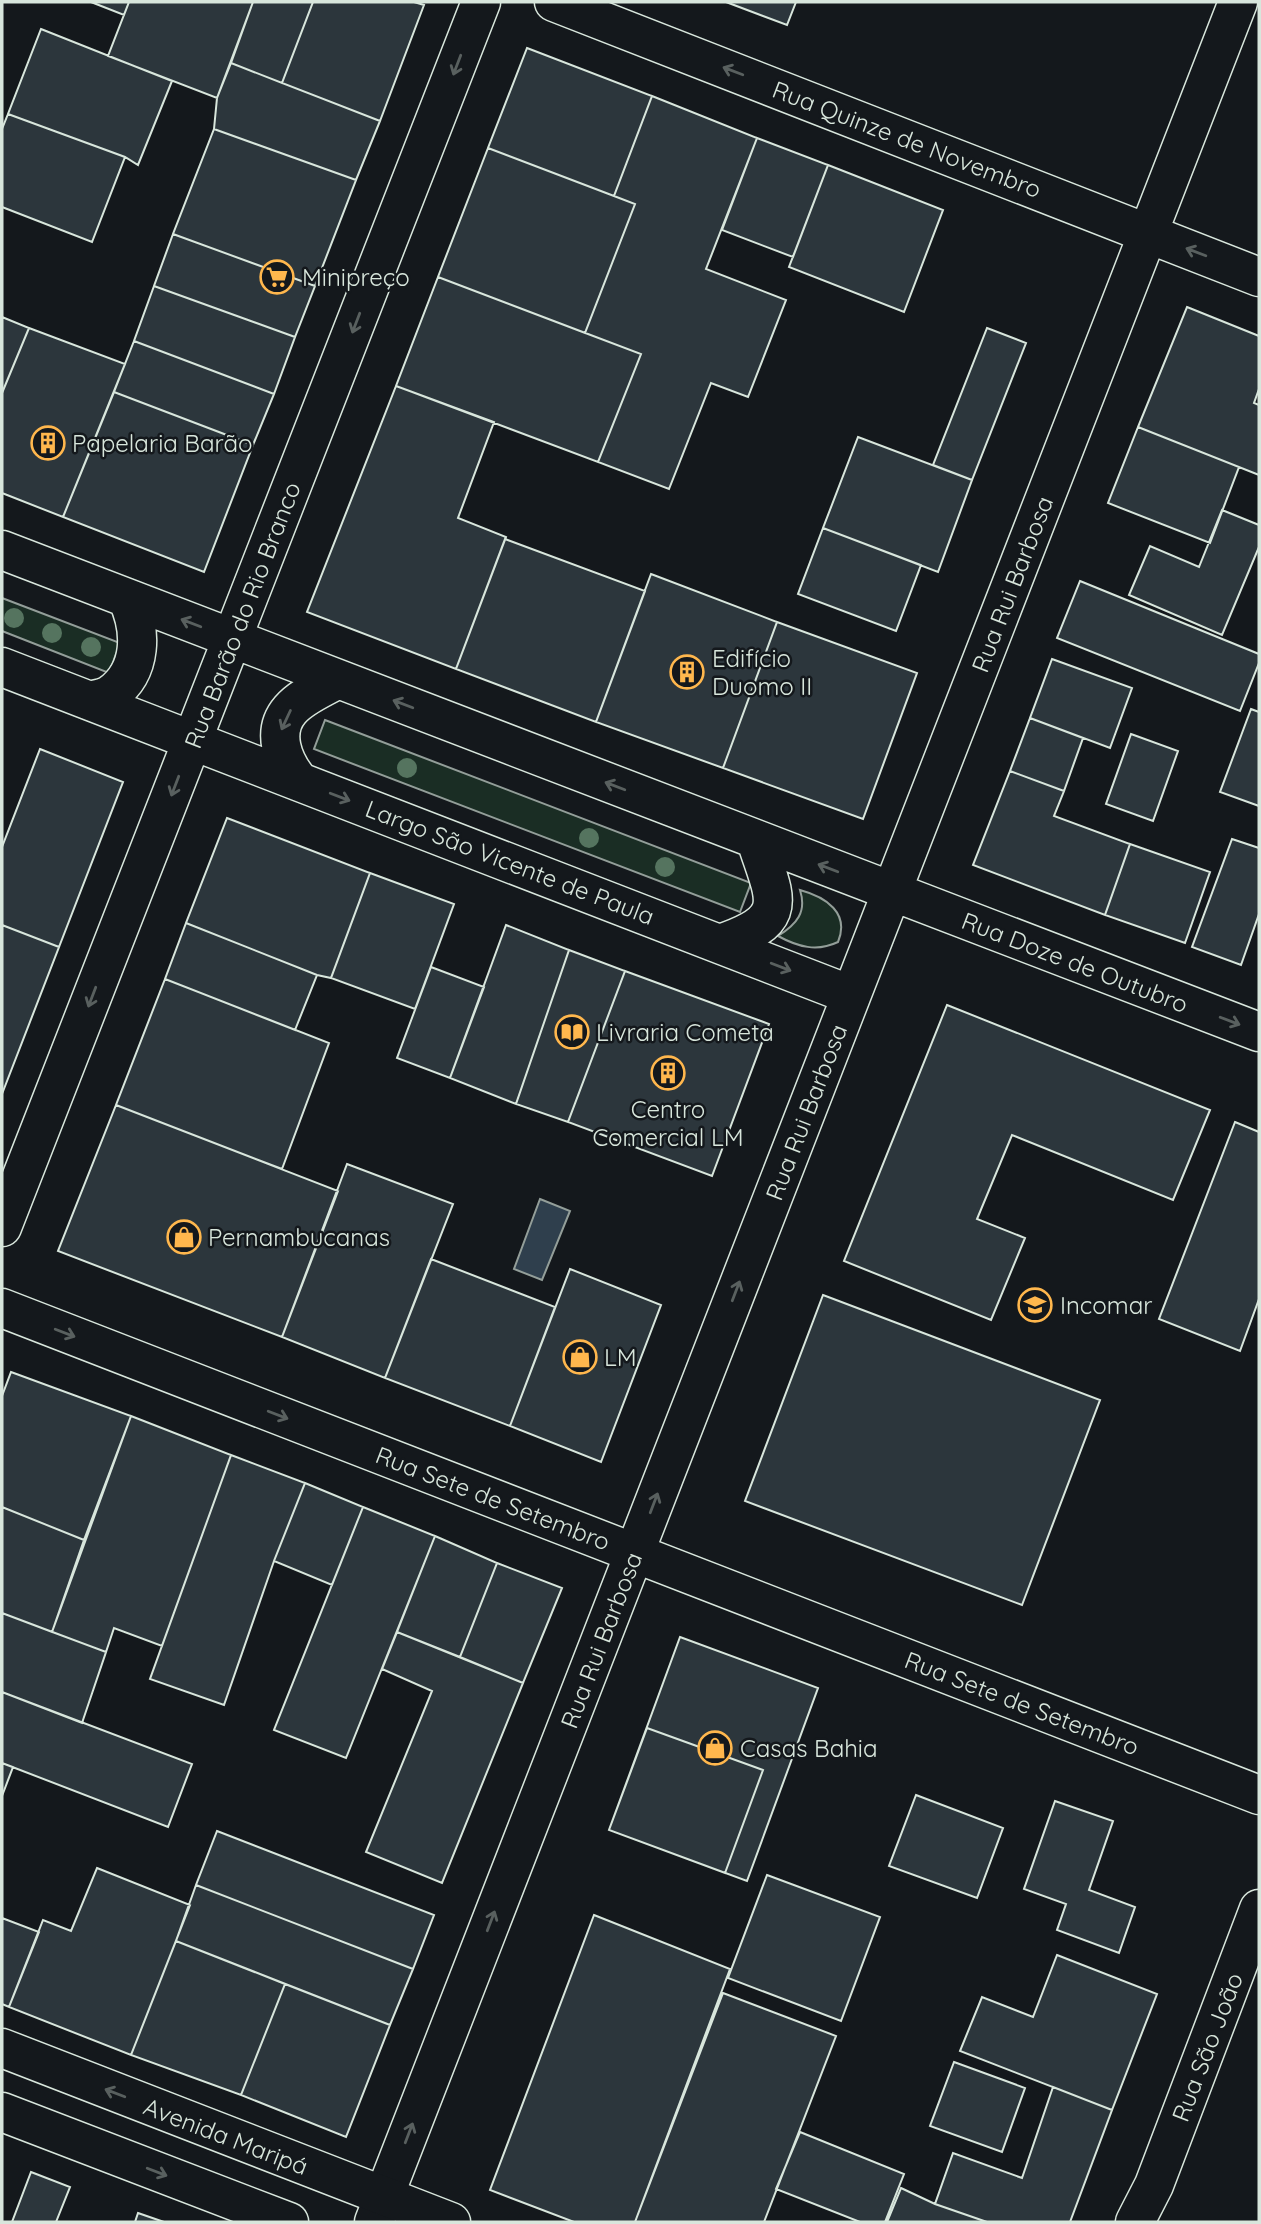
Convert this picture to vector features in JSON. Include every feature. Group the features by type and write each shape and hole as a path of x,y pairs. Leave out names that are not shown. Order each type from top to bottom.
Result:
{"street":[{"name":"Rua Barão do Rio Branco","path":"2,1227 481,2"},
{"name":"Rua Quinze de Novembro","path":"554,2 1259,277"},
{"name":"Rua Rui Barbosa","path":"379,2210 1238,2"},
{"path":"2,550 891,892"},
{"path":"90,701 109,695 131,672 138,636 136,616 127,598"},
{"name":"Largo São Vicente de Paula","path":"2,667 852,995"},
{"path":"299,781 289,769 283,755 279,737 283,722 290,709 338,679"},
{"path":"720,944 751,930 766,920 773,910 774,896 756,840"},
{"name":"Rua Doze de Outubro","path":"891,892 1259,1032"},
{"name":"Rua Sete de Setembro","path":"2,1308 1259,1795"},
{"name":"Rua São João","path":"1154,2185 1259,1909"},
{"name":"Avenida Maripá","path":"2,2048 379,2210 451,2222"},
{"path":"2,2112 289,2222"},
{"path":"1135,2222 1154,2185"},
{"path":"1146,2222 1154,2185"}],"green space":[{"path":"2,598 120,643 109,673 2,631"},
{"path":"325,720 751,883 740,912 314,749"},
{"path":"800,890 819,897 833,908 841,923 838,942 823,947 808,947 778,936 799,917 802,905"}],"water":[{"path":"540,1199 570,1211 542,1280 514,1269"}],"building":[{"path":"91,2 129,2 124,15"},
{"path":"129,2 253,2 217,98 108,56"},
{"path":"253,2 313,2 282,83 231,63"},
{"path":"313,2 414,2 424,5 380,121 282,83"},
{"path":"726,2 796,2 787,25"},
{"path":"41,29 172,81 138,165 125,157 8,114"},
{"path":"527,48 652,96 614,196 488,148"},
{"path":"231,63 380,121 356,180 214,129 217,98"},
{"path":"652,96 757,138 706,269 786,300 748,397 711,383 669,489 598,462 641,354 585,333 635,204 614,196"},
{"path":"8,114 125,157 92,242 2,207 2,129"},
{"path":"214,129 356,180 315,286 173,234"},
{"path":"757,138 828,165 793,257 722,230"},
{"path":"488,148 635,204 585,333 438,277"},
{"path":"828,165 943,210 904,312 789,267"},
{"path":"173,234 315,286 295,337 154,286"},
{"path":"438,277 641,354 598,462 396,386"},
{"path":"154,286 295,337 274,394 134,341"},
{"path":"1187,307 1259,336 1259,389 1254,403 1259,405 1259,475 1138,427"},
{"path":"2,317 29,328 2,393"},
{"name":"Papelaria Barão","path":"29,328 125,364 63,517 2,493 2,393"},
{"path":"987,328 1026,343 972,480 933,465"},
{"path":"134,341 274,394 253,445 114,392"},
{"path":"396,386 494,422 458,518 506,537 456,669 307,612"},
{"path":"114,392 253,445 204,572 63,517"},
{"path":"1138,427 1239,467 1210,543 1108,503"},
{"path":"858,437 972,480 938,572 823,528"},
{"path":"1222,510 1259,525 1259,547 1222,635 1129,595 1150,546 1199,567"},
{"path":"823,528 921,565 896,631 798,594"},
{"path":"505,539 645,591 596,722 456,669"},
{"name":"Edifício Duomo II","path":"651,574 777,622 723,768 596,722"},
{"path":"1080,581 1259,654 1259,663 1240,711 1057,638"},
{"path":"777,622 917,673 863,819 723,768"},
{"path":"1052,659 1132,688 1110,748 1030,718"},
{"path":"1251,709 1259,712 1259,806 1220,792"},
{"path":"1030,718 1083,738 1064,791 1010,771"},
{"path":"1131,734 1178,751 1153,821 1106,804"},
{"path":"40,749 123,782 59,947 2,925 2,847"},
{"path":"1010,771 1064,791 1054,816 1130,844 1105,915 973,865"},
{"path":"227,818 370,873 331,978 317,975 186,923"},
{"path":"1232,839 1259,848 1259,914 1241,965 1192,947"},
{"path":"1130,844 1210,872 1185,943 1105,915"},
{"path":"370,873 454,904 415,1009 331,978"},
{"path":"186,923 317,975 295,1030 165,979"},
{"path":"2,925 59,947 2,1094"},
{"path":"506,925 569,950 516,1104 450,1078"},
{"path":"569,950 625,971 568,1122 516,1104"},
{"path":"431,967 484,987 450,1078 397,1058"},
{"name":"Centro Comercial LM","path":"625,971 769,1024 712,1176 568,1122"},
{"path":"165,979 329,1043 282,1169 116,1105"},
{"path":"947,1005 1210,1110 1173,1200 1012,1135 977,1219 1025,1238 991,1320 844,1261"},
{"path":"116,1105 338,1191 282,1337 58,1251"},
{"path":"1235,1122 1259,1132 1259,1299 1240,1351 1159,1319"},
{"path":"347,1164 453,1204 385,1378 282,1337"},
{"path":"431,1259 555,1307 510,1426 385,1378"},
{"path":"570,1269 661,1305 601,1462 510,1426"},
{"path":"823,1295 1100,1400 1022,1605 745,1501"},
{"path":"11,1372 131,1416 84,1540 2,1507 2,1396"},
{"path":"131,1416 231,1455 162,1646 114,1628 106,1652 52,1632"},
{"path":"231,1455 305,1483 274,1561 224,1705 150,1679"},
{"path":"305,1483 363,1507 332,1585 274,1561"},
{"path":"2,1507 84,1540 52,1632 2,1613"},
{"path":"363,1507 435,1536 346,1758 274,1730"},
{"path":"435,1536 497,1563 460,1657 397,1632"},
{"path":"497,1563 562,1588 523,1683 460,1657"},
{"path":"2,1613 106,1652 82,1723 2,1692"},
{"path":"397,1632 523,1683 442,1883 366,1852 432,1691 382,1669"},
{"path":"680,1637 818,1688 747,1881 609,1830"},
{"path":"2,1692 192,1764 168,1827 2,1763"},
{"path":"647,1728 763,1770 725,1873 609,1830"},
{"path":"2,1763 13,1767 2,1796"},
{"path":"916,1795 1003,1828 977,1898 889,1866"},
{"path":"1055,1801 1113,1821 1089,1890 1135,1907 1119,1953 1057,1930 1066,1904 1024,1889"},
{"path":"217,1831 434,1915 413,1969 196,1885"},
{"path":"97,1868 190,1905 131,2055 9,2007 43,1920 71,1931"},
{"path":"767,1875 880,1917 841,2021 728,1978"},
{"path":"196,1885 413,1969 390,2025 176,1941"},
{"path":"594,1915 730,1969 635,2222 574,2222 490,2190"},
{"path":"2,1918 39,1932 9,2007 2,2004"},
{"path":"176,1941 285,1984 241,2095 131,2055"},
{"path":"1057,1955 1157,1994 1112,2110 960,2051 982,1997 1033,2017"},
{"path":"285,1984 390,2025 346,2137 241,2095"},
{"path":"723,1993 836,2036 764,2222 635,2222"},
{"path":"954,2062 1025,2088 1002,2152 930,2126"},
{"path":"1053,2087 1112,2110 1070,2222 987,2222 935,2204 953,2153 1022,2178"},
{"path":"800,2132 904,2174 885,2222 860,2222 776,2189"},
{"path":"31,2172 70,2187 56,2222 12,2222"},
{"path":"901,2188 935,2204 987,2222 887,2222"},
{"path":"138,2213 164,2222 135,2222"}],"place":[{"name":"Minipreço","path":"277,277"},
{"name":"Papelaria Barão","path":"48,443"},
{"name":"Edifício Duomo II","path":"687,672"},
{"name":"Livraria Cometa","path":"572,1032"},
{"name":"Centro Comercial LM","path":"668,1073"},
{"name":"Pernambucanas","path":"184,1237"},
{"name":"Incomar","path":"1035,1305"},
{"name":"LM","path":"580,1357"},
{"name":"Casas Bahia","path":"715,1748"}]}
